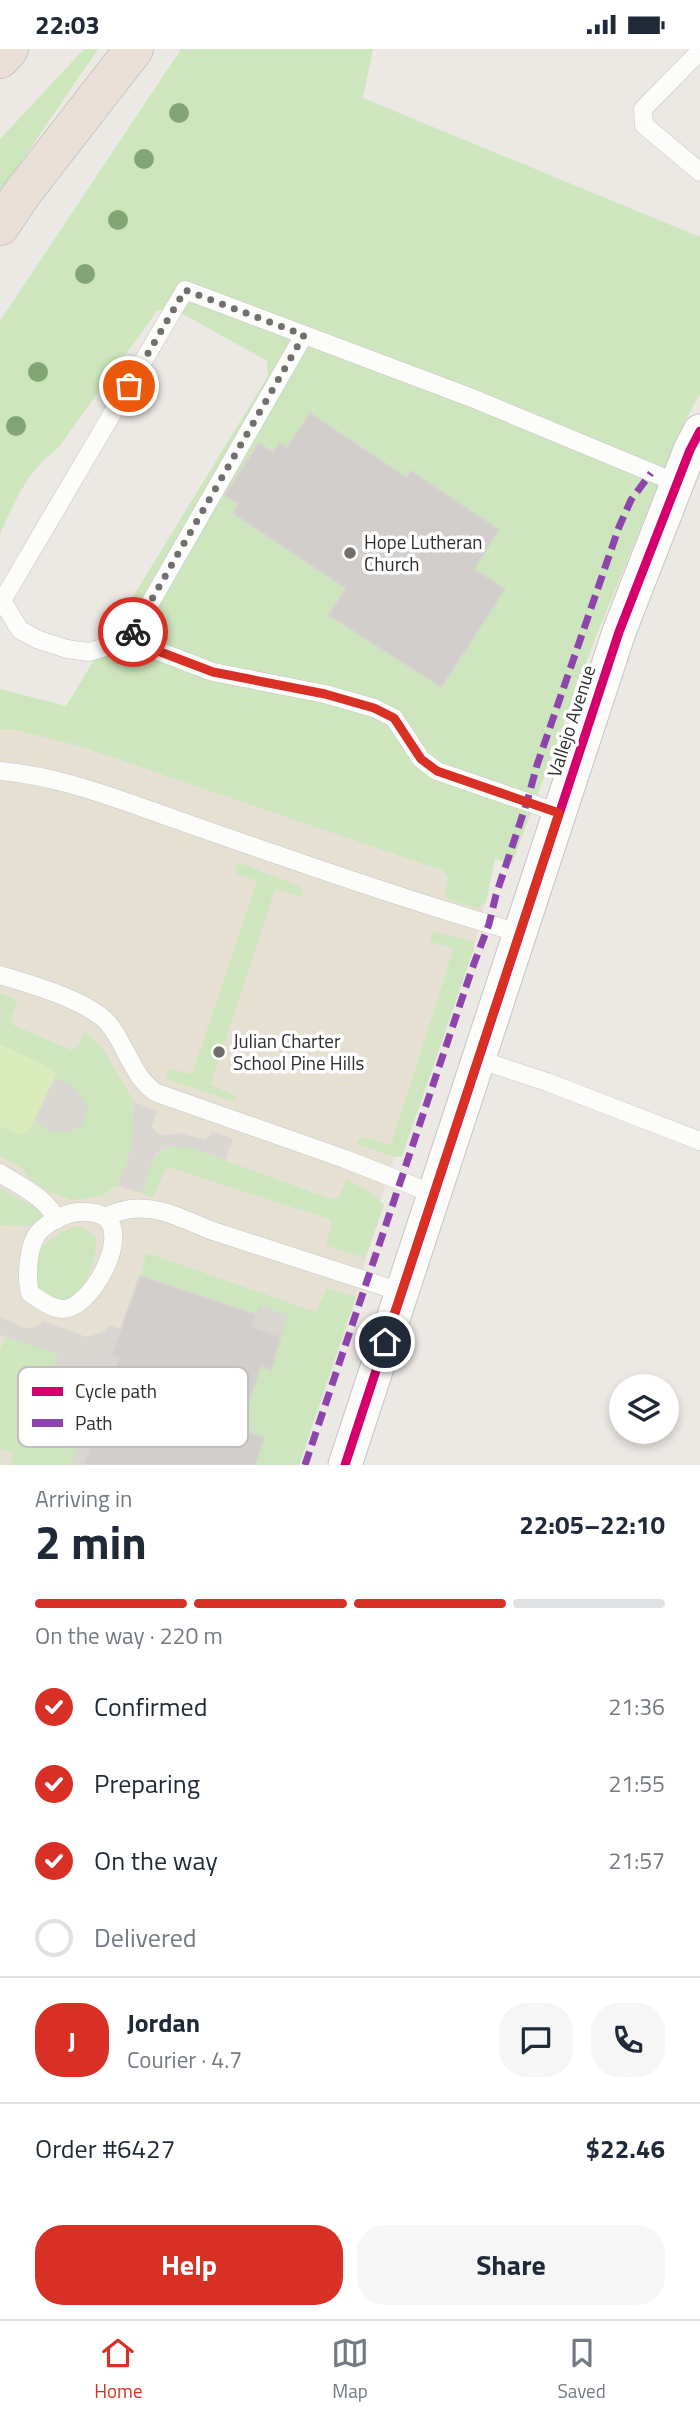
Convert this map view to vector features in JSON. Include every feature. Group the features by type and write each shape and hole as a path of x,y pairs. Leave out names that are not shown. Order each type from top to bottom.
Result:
{"highway":[{"path":"0,59 9,49"},
{"path":"0,226 23,192 134,49"}],"street":[{"name":"Vallejo Avenue","path":"345,1465 619,632 690,450 700,431"}],"lane":[{"path":"700,51 643,109 644,125 700,172"},
{"path":"559,813 437,771 421,759 394,718 374,708 325,694 213,672 129,640 89,652 67,649 38,640 20,630 2,601 185,290 472,398 677,483"},
{"path":"129,640 304,335"},
{"path":"0,771 34,774 439,910 520,933"},
{"path":"0,975 93,1011 107,1022 124,1045 142,1079 157,1093 345,1159 434,1195"},
{"path":"477,1059 547,1082 700,1141"},
{"path":"0,1173 42,1201 52,1211 56,1220"},
{"path":"106,1217 120,1210 148,1209 174,1214 210,1230 401,1292"},
{"path":"95,1212 106,1217 114,1231 113,1247 99,1283 71,1308 60,1310 30,1293 27,1282 29,1260 37,1234 56,1220 64,1214 95,1212"}],"shaded area":[{"name":"Julian Charter School Pine Hills","path":"0,689 495,859 474,948 402,1156 394,1157 380,1201 384,1205 356,1297 299,1465 0,1465"},
{"path":"54,1079 64,1081 76,1089 89,1109 82,1126 73,1131 54,1133 34,1121"},
{"path":"134,1102 157,1111 152,1127 162,1135 181,1133 204,1140 212,1131 233,1139 226,1160 194,1149 171,1146 163,1148 154,1156 141,1193 117,1185 131,1150"},
{"path":"259,1305 288,1315 281,1337 252,1327"},
{"path":"0,1317 24,1328 33,1328 44,1321 87,1337 106,1331 108,1325 121,1329 112,1355 136,1363 131,1367 54,1367 58,1354 0,1335"},
{"path":"77,1447 90,1447 84,1465 71,1465"}],"green space":[{"path":"84,49 98,49 0,193 0,139"},
{"path":"181,49 373,49 363,98 700,237 700,394 682,427 595,639 512,864 495,859 486,902 477,908 449,900 445,894 448,879 444,871 79,746 12,729 0,729 0,689 66,706 268,376 267,361 172,308 157,311 58,448 30,476 0,534 0,321"},
{"path":"240,863 301,887 304,894 301,897 275,889 211,1085 236,1096 235,1102 169,1080 166,1074 170,1069 192,1074 257,881 237,874 235,867"},
{"path":"432,931 472,941 474,948 402,1156 394,1157 357,1144 359,1138 363,1137 391,1145 454,948 432,942"},
{"path":"0,993 15,999 17,1003 11,1017 13,1025 71,1050 78,1046 84,1032 102,1047 134,1102 131,1151 117,1185 105,1194 71,1200 49,1192 30,1179 22,1168 0,1156 0,1126 21,1135 28,1132 34,1121 54,1133 64,1081 54,1079 54,1070 0,1044"},
{"path":"0,1044 54,1070 56,1074 28,1132 21,1135 0,1126"},
{"path":"171,1146 194,1149 331,1199 338,1198 347,1179 374,1195 384,1205 365,1258 328,1246 326,1242 332,1225 329,1219 171,1168 165,1170 153,1198 141,1193 154,1159 158,1153"},
{"path":"0,1188 37,1209 42,1216 41,1220 29,1226 0,1225"},
{"path":"73,1227 82,1227 96,1237 93,1265 80,1290 67,1304 53,1303 35,1288 38,1257 46,1243"},
{"path":"147,1253 316,1312 327,1288 356,1297 299,1465 255,1465 264,1438 248,1432 248,1405 261,1366 271,1369 281,1337 252,1327 140,1276"},
{"path":"5,1337 59,1354 68,1367 18,1367 18,1447 77,1447 71,1465 10,1465 14,1453 0,1449 0,1351"}],"building":[{"name":"Hope Lutheran Church","path":"310,413 407,478 411,471 499,530 474,569 505,589 441,687 329,615 346,588 233,513 239,504 225,495 259,443 273,453 280,443 287,448"},
{"path":"140,1276 256,1315 252,1327 281,1337 271,1370 261,1366 248,1405 248,1367 116,1367 119,1358 112,1355"},
{"path":"248,1432 264,1438 255,1465 84,1465 90,1447 248,1447"}],"marked path":[{"path":"305,1465 489,924 537,765 619,527 631,500 651,473"}],"cycle path":[{"path":"345,1465 619,632 690,450 700,431"}],"way so far":[{"path":"129,386 185,290 304,335 133,632"}],"place":[{"name":"Hope Lutheran Church","path":"350,553"},
{"name":"Julian Charter School Pine Hills","path":"219,1052"}],"route":[{"path":"133,632 129,640 213,672 325,694 374,708 394,718 421,759 437,771 559,813 385,1342"}]}
